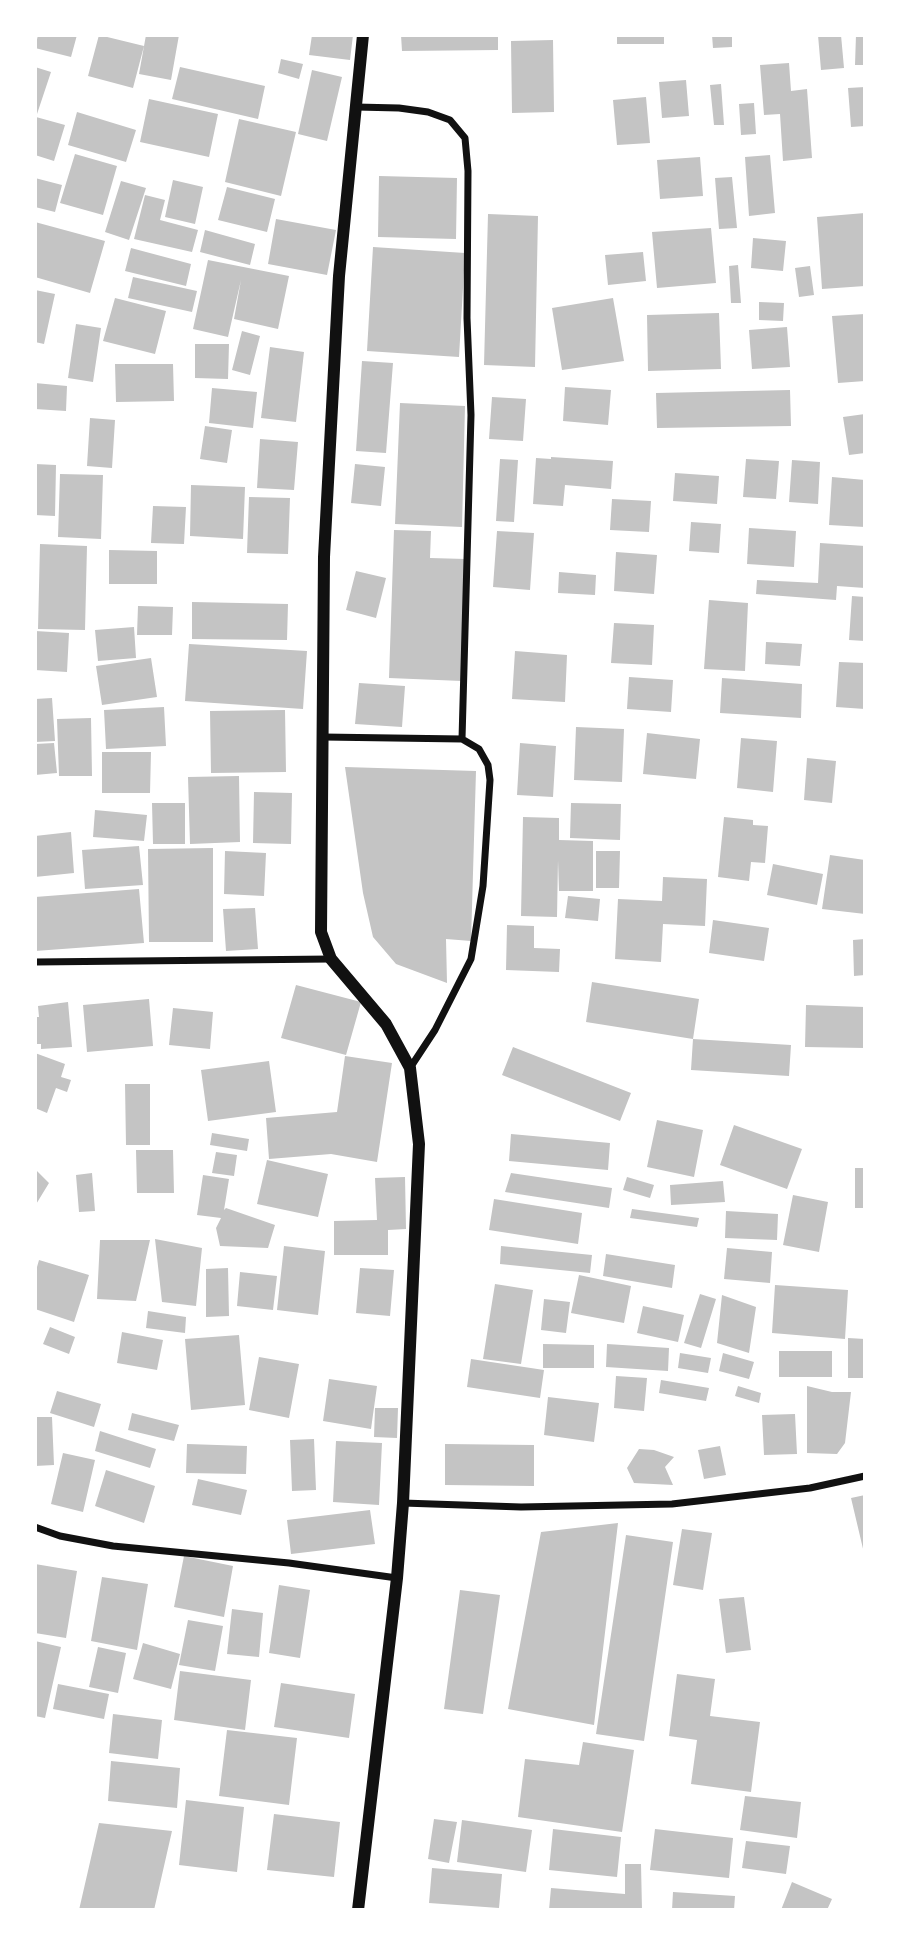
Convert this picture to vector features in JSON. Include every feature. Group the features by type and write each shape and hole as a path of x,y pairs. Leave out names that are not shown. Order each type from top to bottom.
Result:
{"street":[{"path":"358,1910 397,1578 403,1503 419,1144 410,1068 386,1024 331,959 321,932 324,557 337,303 363,35"},
{"path":"356,107 428,112 450,120 464,138 468,171 467,318 471,415 462,739"},
{"path":"323,737 462,739 479,750 488,765 482,886 471,959 435,1030 410,1068"},
{"path":"35,962 331,959"},
{"path":"403,1503 521,1507 672,1504 810,1488 865,1475"},
{"path":"35,1527 60,1536 113,1546 289,1563 397,1578"}],"building":[{"path":"38,35 77,35 71,57 35,48"},
{"path":"99,35 144,46 133,88 88,76"},
{"path":"146,35 179,35 171,80 139,74"},
{"path":"312,35 353,35 350,60 309,55"},
{"path":"401,35 498,35 498,50 402,51"},
{"path":"617,35 664,35 664,44 617,44"},
{"path":"712,35 732,35 732,47 713,48"},
{"path":"818,35 841,35 844,68 821,70"},
{"path":"856,35 865,35 865,65 855,65"},
{"path":"553,40 554,112 512,113 511,41"},
{"path":"281,59 303,64 299,79 278,73"},
{"path":"789,63 791,91 807,89 812,158 783,161 780,114 764,115 760,65"},
{"path":"35,67 51,72 36,117 65,125 54,161 35,155"},
{"path":"180,67 265,86 258,119 172,99"},
{"path":"312,70 342,77 327,141 298,134"},
{"path":"686,80 689,116 662,118 659,82"},
{"path":"721,84 724,125 714,125 710,85"},
{"path":"865,87 865,126 851,127 848,88"},
{"path":"646,97 650,143 617,145 613,100"},
{"path":"149,99 218,114 209,157 140,142"},
{"path":"754,103 756,134 741,135 739,104"},
{"path":"77,112 136,130 126,162 68,145"},
{"path":"239,119 296,132 281,196 225,182"},
{"path":"75,154 117,166 103,215 60,203"},
{"path":"770,155 775,213 749,216 745,157"},
{"path":"700,157 703,196 660,199 657,160"},
{"path":"379,176 457,178 456,239 378,237"},
{"path":"732,177 737,228 719,229 715,178"},
{"path":"35,178 62,185 55,212 35,207"},
{"path":"173,180 203,187 195,224 165,217"},
{"path":"121,181 146,188 129,240 105,232"},
{"path":"227,187 275,199 267,232 218,220"},
{"path":"145,195 165,200 160,220 198,230 192,252 134,239"},
{"path":"865,213 865,286 822,289 817,217"},
{"path":"488,214 538,216 535,367 484,365"},
{"path":"276,219 336,230 327,275 268,264"},
{"path":"35,222 105,241 90,293 35,277"},
{"path":"711,228 716,283 657,288 652,232"},
{"path":"205,230 255,244 250,265 200,252"},
{"path":"753,238 786,241 783,271 751,268"},
{"path":"373,247 465,253 459,357 367,351"},
{"path":"131,248 191,264 186,286 125,271"},
{"path":"643,252 646,281 608,285 605,255"},
{"path":"208,260 289,276 278,329 234,319 241,280 228,337 193,329"},
{"path":"738,265 741,303 731,303 729,266"},
{"path":"810,266 814,295 799,297 795,268"},
{"path":"133,277 197,291 192,312 128,298"},
{"path":"35,290 55,294 44,344 35,342"},
{"path":"115,298 166,311 155,354 103,341"},
{"path":"613,298 624,361 562,370 552,308"},
{"path":"759,302 784,303 783,321 759,320"},
{"path":"719,313 721,369 648,371 647,315"},
{"path":"865,314 865,381 838,383 832,316"},
{"path":"76,324 101,328 93,382 68,378"},
{"path":"787,327 790,367 752,369 749,330"},
{"path":"242,331 260,336 250,375 232,370"},
{"path":"195,344 229,344 228,379 195,378"},
{"path":"270,347 304,352 296,422 261,418"},
{"path":"362,361 393,363 386,453 356,451"},
{"path":"115,364 173,364 174,401 116,402"},
{"path":"35,383 67,386 66,411 35,409"},
{"path":"565,387 611,390 608,425 563,421"},
{"path":"212,388 257,392 253,428 209,423"},
{"path":"790,390 791,426 657,428 656,393"},
{"path":"492,397 526,399 523,441 489,439"},
{"path":"400,403 465,406 462,527 395,524"},
{"path":"865,414 865,453 849,455 843,417"},
{"path":"90,418 115,420 112,468 87,466"},
{"path":"205,426 232,430 227,463 200,459"},
{"path":"260,439 298,442 294,490 257,488"},
{"path":"536,458 613,461 611,489 565,485 563,506 533,504"},
{"path":"500,459 518,460 514,522 496,521"},
{"path":"746,459 779,461 776,499 743,497"},
{"path":"792,460 820,462 818,504 789,502"},
{"path":"35,464 56,465 55,516 35,515"},
{"path":"355,464 385,467 381,506 351,503"},
{"path":"675,473 719,476 717,504 673,501"},
{"path":"60,474 103,475 101,539 58,537"},
{"path":"832,477 865,480 865,527 829,525"},
{"path":"191,485 245,487 243,539 190,536"},
{"path":"249,497 290,498 288,554 247,553"},
{"path":"612,499 651,501 649,532 610,530"},
{"path":"153,506 186,507 184,544 151,543"},
{"path":"691,522 721,524 719,553 689,551"},
{"path":"749,528 796,531 794,567 747,564"},
{"path":"394,530 431,531 430,558 466,559 462,681 389,678"},
{"path":"497,531 534,533 530,590 493,587"},
{"path":"820,543 865,546 865,588 837,586 836,600 756,594 757,580 818,583"},
{"path":"40,544 87,546 85,630 38,629"},
{"path":"109,550 157,551 157,584 109,584"},
{"path":"616,552 657,555 654,594 614,591"},
{"path":"356,571 386,578 376,618 346,610"},
{"path":"559,572 596,575 595,595 558,593"},
{"path":"852,596 865,597 865,641 849,640"},
{"path":"709,600 748,603 745,671 704,669"},
{"path":"192,602 288,604 287,640 192,639"},
{"path":"138,606 173,607 172,635 137,635"},
{"path":"614,623 654,625 652,665 611,663"},
{"path":"134,627 136,658 98,661 95,630"},
{"path":"35,631 69,633 67,672 35,670"},
{"path":"766,642 802,644 800,666 765,664"},
{"path":"189,644 307,651 303,709 185,701"},
{"path":"515,651 567,655 565,702 512,699"},
{"path":"151,658 157,697 102,705 96,666"},
{"path":"839,662 865,663 865,709 836,707"},
{"path":"629,677 673,680 671,712 627,709"},
{"path":"722,678 802,684 801,718 720,713"},
{"path":"359,683 405,686 402,727 355,724"},
{"path":"52,698 55,741 35,742 35,699"},
{"path":"164,707 166,746 106,749 104,710"},
{"path":"285,710 286,772 211,773 210,711"},
{"path":"91,718 92,776 59,776 57,719"},
{"path":"576,727 624,729 622,782 574,780"},
{"path":"647,733 700,739 696,779 643,774"},
{"path":"741,738 777,741 773,792 737,788"},
{"path":"54,743 57,773 35,775 35,744"},
{"path":"520,743 556,746 553,797 517,795"},
{"path":"102,752 151,752 150,793 102,793"},
{"path":"807,758 836,761 832,803 804,800"},
{"path":"345,767 476,771 471,941 446,939 447,983 396,964 373,937 363,893"},
{"path":"239,776 240,842 190,844 188,777"},
{"path":"254,792 292,793 291,844 253,843"},
{"path":"152,803 185,803 185,844 153,844"},
{"path":"571,803 621,804 620,840 570,838"},
{"path":"95,810 147,815 144,841 93,837"},
{"path":"523,817 559,818 559,840 593,841 593,891 559,891 558,860 557,917 521,916"},
{"path":"724,817 753,820 753,825 768,826 765,863 751,862 749,881 718,877"},
{"path":"71,832 74,873 35,877 35,836"},
{"path":"139,846 143,885 85,889 82,850"},
{"path":"213,848 213,942 149,942 148,849"},
{"path":"225,851 266,853 264,896 224,894"},
{"path":"596,851 620,851 619,888 596,888"},
{"path":"830,855 865,860 865,914 822,909"},
{"path":"773,864 823,874 817,905 767,895"},
{"path":"663,877 707,879 705,926 663,924 661,962 615,959 618,899 662,901"},
{"path":"139,889 144,943 35,951 35,897"},
{"path":"568,896 600,899 598,921 565,918"},
{"path":"255,908 258,949 226,951 223,909"},
{"path":"713,920 769,928 764,961 709,953"},
{"path":"507,925 534,926 534,948 560,949 559,972 506,970"},
{"path":"865,939 865,975 854,976 853,940"},
{"path":"592,982 699,999 693,1039 586,1022"},
{"path":"296,985 361,1002 346,1055 281,1038"},
{"path":"149,999 153,1046 87,1052 83,1005"},
{"path":"68,1002 72,1047 41,1049 41,1044 35,1044 35,1017 39,1017 38,1006"},
{"path":"806,1005 865,1007 865,1048 805,1047"},
{"path":"173,1008 213,1012 210,1049 169,1045"},
{"path":"693,1039 791,1045 789,1076 691,1070"},
{"path":"513,1047 631,1093 620,1121 502,1075"},
{"path":"35,1053 65,1064 61,1077 71,1080 67,1092 56,1088 47,1113 35,1108"},
{"path":"345,1056 392,1063 377,1162 331,1154 269,1159 266,1118 337,1112"},
{"path":"269,1061 276,1112 208,1121 201,1070"},
{"path":"125,1084 150,1084 150,1145 126,1145"},
{"path":"657,1120 703,1130 694,1177 647,1167"},
{"path":"734,1125 802,1149 787,1189 720,1165"},
{"path":"212,1133 249,1139 247,1151 210,1145"},
{"path":"511,1134 610,1143 608,1170 509,1161"},
{"path":"136,1150 173,1150 174,1193 137,1193"},
{"path":"216,1152 237,1155 234,1176 212,1173"},
{"path":"267,1160 328,1174 318,1217 257,1204"},
{"path":"855,1168 865,1168 865,1208 855,1208"},
{"path":"35,1169 49,1183 35,1206"},
{"path":"92,1173 95,1211 79,1212 76,1175"},
{"path":"511,1173 612,1188 609,1208 505,1192"},
{"path":"203,1175 229,1179 224,1210 226,1208 275,1225 268,1248 220,1246 216,1228 221,1218 197,1215"},
{"path":"405,1177 406,1229 388,1230 388,1255 334,1255 334,1221 377,1220 375,1178"},
{"path":"627,1177 654,1185 650,1198 623,1190"},
{"path":"723,1181 725,1202 671,1205 670,1185"},
{"path":"793,1195 828,1202 819,1252 783,1245"},
{"path":"494,1199 582,1213 578,1244 489,1230"},
{"path":"632,1209 699,1218 697,1227 630,1218"},
{"path":"726,1211 778,1214 777,1240 725,1238"},
{"path":"155,1239 202,1248 196,1306 162,1302"},
{"path":"100,1240 150,1240 136,1301 97,1299"},
{"path":"284,1246 325,1251 318,1315 277,1310"},
{"path":"501,1246 592,1255 590,1273 500,1264"},
{"path":"727,1248 772,1252 770,1283 724,1279"},
{"path":"606,1254 675,1265 672,1288 603,1276"},
{"path":"39,1260 89,1275 74,1322 35,1309 35,1274"},
{"path":"228,1268 229,1316 206,1317 206,1269"},
{"path":"360,1268 394,1270 390,1316 356,1313"},
{"path":"240,1272 277,1276 273,1310 237,1306"},
{"path":"579,1275 631,1286 624,1323 571,1313"},
{"path":"495,1284 533,1290 521,1364 483,1359"},
{"path":"775,1285 848,1290 845,1339 772,1333"},
{"path":"700,1294 716,1299 701,1348 684,1343"},
{"path":"722,1295 756,1307 749,1353 717,1343"},
{"path":"544,1299 570,1302 566,1333 541,1330"},
{"path":"643,1306 684,1315 678,1342 637,1333"},
{"path":"148,1311 186,1317 185,1333 146,1328"},
{"path":"50,1327 75,1337 69,1354 43,1344"},
{"path":"122,1332 163,1340 157,1370 117,1363"},
{"path":"239,1335 245,1405 191,1410 185,1339"},
{"path":"848,1338 865,1339 865,1378 848,1378"},
{"path":"543,1344 594,1345 594,1368 543,1368"},
{"path":"607,1344 669,1348 668,1371 606,1367"},
{"path":"779,1351 832,1351 832,1377 779,1377"},
{"path":"680,1353 711,1358 708,1373 678,1368"},
{"path":"723,1353 754,1362 749,1379 719,1371"},
{"path":"259,1357 299,1364 289,1418 249,1410"},
{"path":"471,1359 544,1370 540,1398 467,1387"},
{"path":"616,1376 647,1378 644,1411 614,1408"},
{"path":"329,1379 377,1386 371,1429 323,1421"},
{"path":"661,1380 709,1388 706,1401 659,1393"},
{"path":"738,1386 761,1393 759,1403 735,1396"},
{"path":"807,1386 832,1392 851,1392 845,1443 837,1454 807,1453"},
{"path":"57,1391 101,1404 94,1427 50,1413"},
{"path":"548,1397 599,1403 594,1442 544,1435"},
{"path":"375,1408 398,1408 397,1438 374,1437"},
{"path":"132,1413 179,1425 174,1441 128,1430"},
{"path":"795,1414 797,1454 764,1455 762,1415"},
{"path":"35,1417 52,1417 54,1465 35,1466"},
{"path":"100,1431 156,1449 150,1468 95,1451"},
{"path":"314,1439 316,1490 292,1491 290,1440"},
{"path":"336,1441 382,1443 379,1505 333,1502"},
{"path":"187,1444 247,1446 246,1474 186,1473"},
{"path":"445,1444 534,1445 534,1486 445,1485"},
{"path":"720,1446 726,1475 704,1479 698,1450"},
{"path":"639,1449 654,1450 674,1457 665,1467 673,1485 634,1483 627,1468"},
{"path":"63,1453 95,1460 83,1512 51,1504"},
{"path":"106,1470 155,1486 144,1523 95,1506"},
{"path":"198,1479 247,1490 241,1515 192,1505"},
{"path":"865,1495 865,1553 864,1553 851,1498"},
{"path":"370,1510 375,1544 291,1554 287,1520"},
{"path":"618,1523 594,1725 508,1709 541,1532"},
{"path":"682,1529 712,1533 703,1590 673,1585"},
{"path":"626,1535 673,1542 644,1741 596,1734"},
{"path":"184,1556 233,1566 224,1617 174,1607"},
{"path":"35,1564 77,1571 66,1638 35,1633"},
{"path":"102,1577 148,1584 137,1650 91,1641"},
{"path":"279,1585 310,1590 300,1658 269,1653"},
{"path":"460,1590 500,1595 483,1714 444,1709"},
{"path":"744,1597 751,1650 726,1653 719,1599"},
{"path":"232,1609 263,1613 259,1657 227,1654"},
{"path":"188,1620 223,1626 215,1671 179,1665"},
{"path":"35,1641 61,1647 45,1718 35,1716"},
{"path":"143,1643 180,1654 171,1689 133,1679"},
{"path":"98,1647 126,1653 118,1693 89,1687"},
{"path":"180,1671 251,1680 245,1730 174,1720"},
{"path":"677,1674 715,1679 710,1716 760,1722 751,1792 691,1784 697,1740 669,1736"},
{"path":"281,1683 355,1694 349,1738 274,1727"},
{"path":"58,1684 109,1694 104,1719 53,1709"},
{"path":"113,1714 162,1720 158,1759 109,1753"},
{"path":"227,1730 297,1738 289,1805 219,1796"},
{"path":"583,1742 634,1750 622,1832 518,1817 525,1759 579,1765"},
{"path":"111,1761 180,1768 177,1808 108,1801"},
{"path":"745,1796 801,1802 797,1838 740,1830"},
{"path":"186,1800 244,1807 237,1872 179,1865"},
{"path":"274,1814 340,1822 334,1877 267,1870"},
{"path":"434,1819 457,1822 449,1863 428,1859"},
{"path":"462,1820 532,1830 526,1872 457,1862"},
{"path":"99,1823 172,1831 154,1910 79,1910"},
{"path":"553,1829 621,1837 617,1877 549,1870"},
{"path":"655,1829 733,1838 729,1878 650,1870"},
{"path":"746,1841 790,1846 786,1874 742,1868"},
{"path":"625,1864 641,1864 642,1910 549,1910 551,1888 625,1894"},
{"path":"432,1868 502,1874 499,1908 429,1903"},
{"path":"792,1882 832,1899 827,1910 781,1910"},
{"path":"673,1892 735,1896 734,1910 672,1910"}]}
